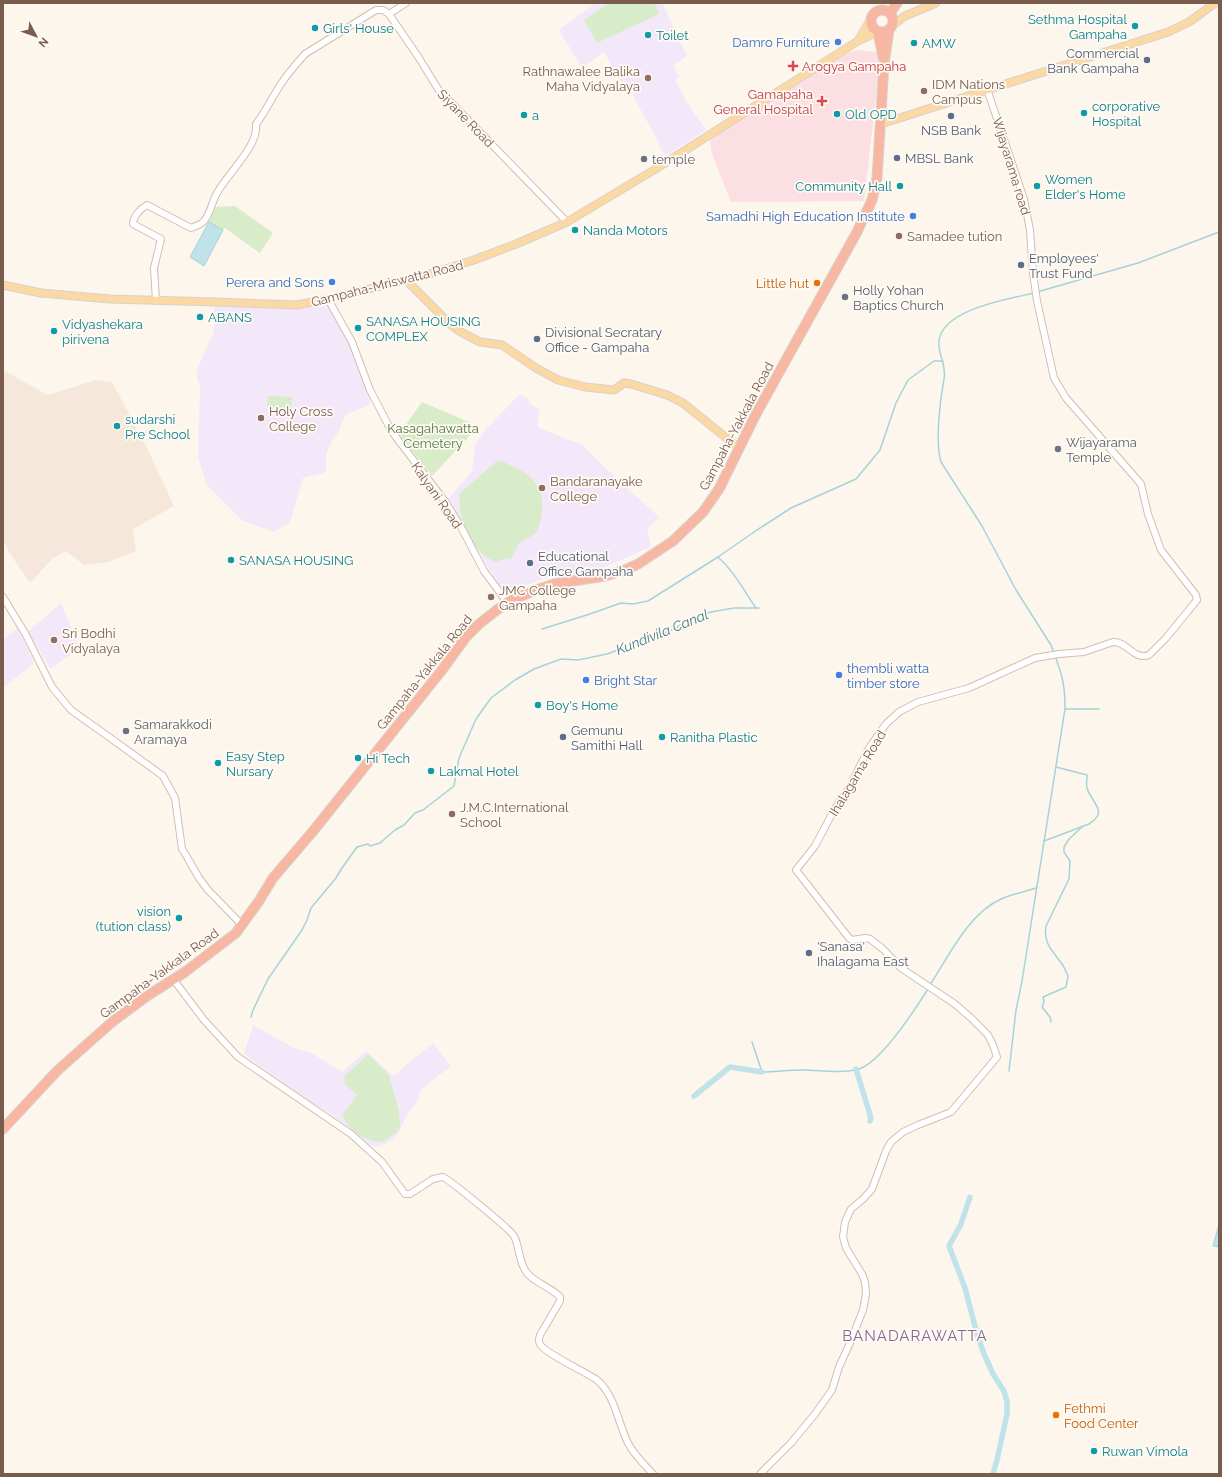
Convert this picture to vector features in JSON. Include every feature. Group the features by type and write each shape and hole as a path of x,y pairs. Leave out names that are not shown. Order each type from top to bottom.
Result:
{"highway":[{"path":"888,3 887,13 893,20 891,28 884,33 878,32 871,25 873,14 887,13 897,3"},
{"name":"Gampaha-Yakkala Road","path":"3,1129 58,1070 121,1014 214,951 236,933 273,878 314,830 442,670 466,637 479,624 507,602 547,586 605,576 625,570 654,554 673,541 703,512 719,489 770,388 857,232 872,200 877,178 884,64 891,28"},
{"name":"Gampaha-Yakkala Road","path":"878,32 884,64"}],"main road":[{"path":"891,28 905,16 936,3"},
{"path":"881,124 1168,32 1189,22 1215,3"},
{"path":"887,13 905,16"},
{"name":"Gampaha-Mriswatta Road","path":"858,41 871,19"},
{"name":"Gampaha-Mriswatta Road","path":"3,285 41,293 74,296 156,301 297,306 328,300 426,275 474,260 567,222 661,166 858,41 878,32"},
{"path":"406,280 451,325 468,336 480,342 502,345 533,366 558,380 585,387 614,390 624,383 667,395 683,403 739,448"}],"street":[{"path":"156,301 154,268 161,239 133,224 132,222 134,218 141,209 147,205 191,228 199,225 205,220 217,193 251,143 257,132 256,124 282,82 305,54 376,10 382,10 389,14 406,3"},
{"name":"Siyane Road","path":"389,14 438,89 567,222"},
{"name":"Wijayarama road","path":"987,89 1024,199 1030,230 1033,273 1037,301 1054,378 1066,398 1141,484 1150,520 1160,550 1197,598 1172,632 1149,655 1138,656 1117,641 1084,652 1059,654"},
{"name":"Kalyani Road","path":"328,300 352,342 370,390 392,432 444,500 461,527 484,571 507,602"},
{"path":"3,596 25,633 52,687 71,710 163,776 175,798 182,849 208,890 242,925"},
{"name":"Ihalagama Road","path":"760,1474 791,1443 832,1390 839,1367 850,1343 862,1310 866,1286 862,1274 846,1248 843,1237 845,1222 851,1209 864,1199 872,1188 891,1142 903,1132 951,1112 997,1057 988,1035 955,1004 901,968 883,949 870,939 865,938 852,940 849,938 796,870 815,846 834,810 849,788 869,748 886,724 899,712 918,702 969,688 1035,658 1059,654"},
{"path":"174,979 204,1020 238,1057 321,1112 351,1134 382,1162 405,1194 410,1194 437,1177 443,1177 500,1222 514,1235 525,1271 532,1278 560,1297 560,1301 540,1335 540,1345 597,1380 612,1403 628,1443 636,1456 653,1474"}],"shaded area":[{"name":"Rathnawalee Balika Maha Vidyalaya","path":"596,3 662,3 687,56 673,66 679,77 675,80 686,101 706,130 667,155 660,149 659,143 633,96 633,92 628,84 622,84 604,52 582,68 559,30"},
{"name":"Gamapaha General Hospital","path":"857,50 878,52 880,62 864,201 731,202 712,154 710,139 841,54"},
{"path":"329,300 341,321 369,393 370,403 368,406 349,413 345,417 341,424 340,430 332,440 326,454 326,472 303,478 290,522 274,532 242,520 206,484 198,457 200,388 196,373 213,334 215,322 213,315 216,302 246,307 266,305 286,308"},
{"path":"3,370 48,395 96,380 112,382 147,448 174,506 133,529 136,551 108,562 84,565 66,551 52,559 30,583 9,552 3,540"},
{"name":"Bandaranayake College","path":"520,394 528,399 529,403 540,410 537,427 582,445 659,517 647,529 651,547 584,576 546,578 504,593 447,500 472,471 475,445 485,430"},
{"name":"Sri Bodhi Vidyalaya","path":"61,603 79,648 51,669 28,632"},
{"path":"18,628 34,663 3,688 3,640"},
{"path":"253,1025 292,1047 313,1054 342,1072 366,1051 393,1076 433,1043 451,1066 421,1090 417,1102 406,1117 398,1134 391,1141 377,1147 368,1144 333,1115 308,1100 244,1054"}],"green space":[{"path":"609,3 655,3 659,14 597,43 584,20"},
{"path":"235,206 273,233 260,253 225,228 223,230 209,222 216,207"},
{"path":"268,396 292,397 291,408 267,407"},
{"name":"Kasagahawatta Cemetery","path":"422,402 471,423 474,431 432,476 399,434"},
{"path":"498,460 524,472 536,484 542,501 542,511 536,532 519,544 512,558 503,559 496,563 478,550 469,538 461,516 459,494"},
{"path":"368,1054 389,1075 399,1111 400,1128 396,1133 383,1142 364,1138 349,1126 342,1115 357,1095 345,1084 344,1077"}],"water":[{"path":"209,222 223,230 204,266 190,257"},
{"path":"1219,1224 1219,1247 1213,1246"}],"waterway":[{"path":"1037,292 1138,263 1219,232"},
{"path":"1034,293 979,307 952,320 943,329 939,340 939,350 945,374 940,409 938,444 941,462 982,526 1016,590 1051,645 1054,653"},
{"path":"718,557 791,508 856,479 880,450 896,403 908,380 934,361 943,361"},
{"path":"542,629 621,603 633,604 648,601 718,557 734,575 756,608 759,608"},
{"name":"Kundivila Canal","path":"251,1017 268,979 302,930 311,908 336,878 357,847 368,844 370,846 380,843 395,830 404,825 415,813 423,810 454,786 459,758 476,719 491,698 515,680 534,669 561,659 578,660 607,654 674,629 692,618 711,612 734,608 756,608"},
{"path":"1055,656 1063,682 1065,709"},
{"path":"1009,1071 1016,1010 1022,981 1065,709 1099,709"},
{"path":"1044,841 1089,824 1098,815 1097,807 1087,788 1087,775 1056,767"},
{"path":"1051,1022 1050,1017 1042,1007 1044,1002 1043,997 1066,987 1068,976 1047,943 1045,932 1046,926 1069,879 1070,861 1064,852 1064,847 1069,839 1083,826"},
{"path":"930,985 960,937 979,914 1001,899 1036,888"},
{"path":"752,1042 762,1072 802,1070 838,1072 859,1069 868,1064 887,1046 907,1021 928,989"},
{"path":"694,1096 730,1067 762,1072"},
{"path":"856,1069 871,1118 870,1121"},
{"path":"970,1197 961,1224 949,1246 965,1288 984,1354 993,1374 1004,1391 1007,1402 1007,1414 993,1474"}],"place":[{"name":"Sethma Hospital Gampaha","path":"1135,26"},
{"name":"Girls' House","path":"315,28"},
{"name":"Toilet","path":"648,35"},
{"name":"Damro Furniture","path":"838,42"},
{"name":"AMW","path":"914,43"},
{"name":"Commercial Bank Gampaha","path":"1147,60"},
{"name":"Arogya Gampaha","path":"793,66"},
{"name":"Rathnawalee Balika Maha Vidyalaya","path":"648,78"},
{"name":"IDM Nations Campus","path":"924,91"},
{"name":"Gamapaha General Hospital","path":"822,101"},
{"name":"corporative Hospital","path":"1084,113"},
{"name":"Old OPD","path":"837,114"},
{"name":"a","path":"524,115"},
{"name":"NSB Bank","path":"951,116"},
{"name":"MBSL Bank","path":"897,158"},
{"name":"temple","path":"644,159"},
{"name":"Community Hall","path":"900,186"},
{"name":"Women Elder's Home","path":"1037,186"},
{"name":"Samadhi High Education Institute","path":"913,216"},
{"name":"Nanda Motors","path":"575,230"},
{"name":"Samadee tution","path":"899,236"},
{"name":"Employees' Trust Fund","path":"1021,265"},
{"name":"Perera and Sons","path":"332,282"},
{"name":"Little hut","path":"817,283"},
{"name":"Holly Yohan Baptics Church","path":"845,297"},
{"name":"ABANS","path":"200,317"},
{"name":"SANASA HOUSING COMPLEX","path":"358,328"},
{"name":"Vidyashekara pirivena","path":"54,331"},
{"name":"Divisional Secratary Office - Gampaha","path":"537,339"},
{"name":"Holy Cross College","path":"261,418"},
{"name":"sudarshi Pre School","path":"117,426"},
{"name":"Wijayarama Temple","path":"1058,449"},
{"name":"Bandaranayake College","path":"542,488"},
{"name":"SANASA HOUSING","path":"231,560"},
{"name":"Educational Office Gampaha","path":"530,563"},
{"name":"JMC College Gampaha","path":"491,597"},
{"name":"Sri Bodhi Vidyalaya","path":"54,640"},
{"name":"thembli watta timber store","path":"839,675"},
{"name":"Bright Star","path":"586,680"},
{"name":"Boy's Home","path":"538,705"},
{"name":"Samarakkodi Aramaya","path":"126,731"},
{"name":"Gemunu Samithi Hall","path":"563,737"},
{"name":"Ranitha Plastic","path":"662,737"},
{"name":"Hi Tech","path":"358,758"},
{"name":"Easy Step Nursary","path":"218,763"},
{"name":"Lakmal Hotel","path":"431,771"},
{"name":"J.M.C.International School","path":"452,814"},
{"name":"vision (tution class)","path":"179,918"},
{"name":"'Sanasa' Ihalagama East","path":"809,953"},
{"name":"Fethmi Food Center","path":"1056,1415"},
{"name":"Ruwan Vimola","path":"1094,1451"}],"district":[{"name":"BANADARAWATTA","path":"915,1336"}]}
